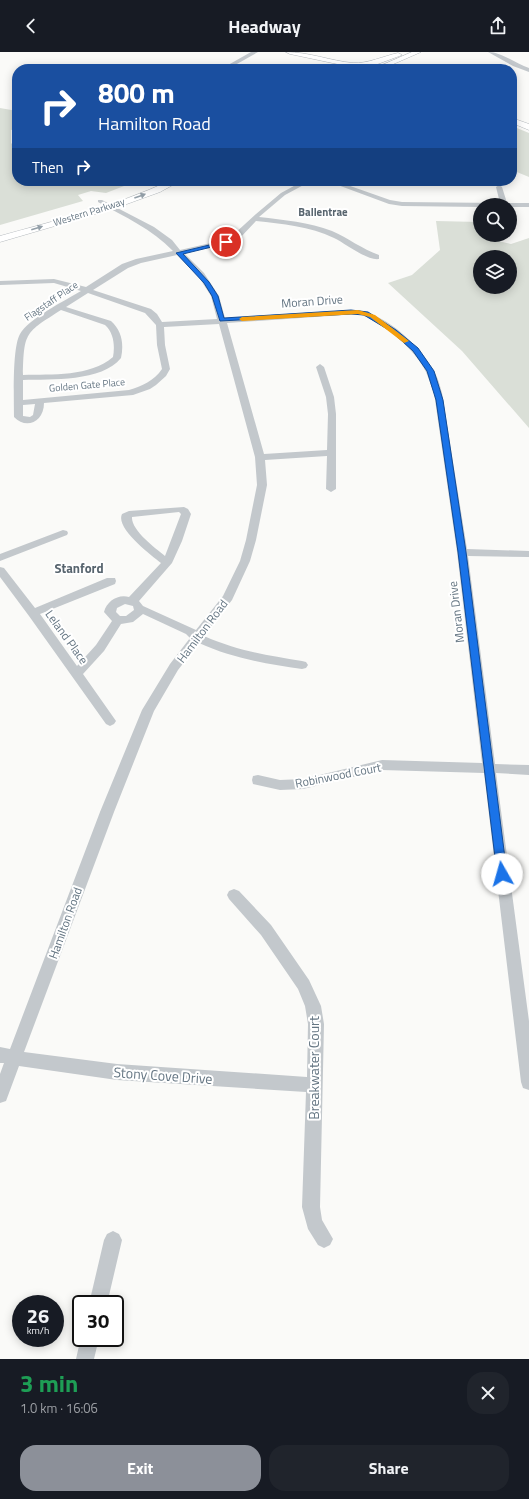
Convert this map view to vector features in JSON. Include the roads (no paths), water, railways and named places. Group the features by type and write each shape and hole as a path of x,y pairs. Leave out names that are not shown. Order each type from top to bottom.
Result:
{"highway":[{"path":"287,53 343,64"},
{"path":"328,61 368,64 399,56"},
{"path":"392,64 399,56"},
{"path":"328,61 334,64"},
{"path":"328,61 338,64"},
{"path":"517,113 529,118"},
{"path":"517,122 529,127"}],"main road":[{"path":"380,64 399,56 418,52"},
{"path":"385,64 399,56"},
{"name":"Western Parkway","path":"0,239 110,207 165,186"},
{"name":"Western Parkway","path":"0,230 100,201 136,188"}],"street":[{"path":"235,64 255,52"},
{"path":"491,52 513,64"},
{"path":"517,66 529,70"},
{"name":"Flagstaff Place","path":"39,401 37,416 29,420 18,417 20,346 23,336 35,323 129,264 226,242 236,237 283,194 298,186"},
{"path":"344,186 389,202 402,204 473,204"},
{"path":"499,187 502,198"},
{"name":"Hamilton Road","path":"0,1095 7,1056 148,710 164,682 228,597 245,561 258,508 262,484 260,457 215,296 207,282 171,243 100,201"},
{"path":"517,204 529,204"},
{"path":"254,219 310,227 328,232 344,239 361,251 376,257"},
{"path":"0,283 54,282 86,290 148,311 154,316 160,325"},
{"path":"19,378 96,371 110,365 117,358 116,331 114,327 108,323 60,307"},
{"name":"Moran Drive","path":"160,325 358,312 372,316 394,331 415,350 430,371 438,393 462,552 529,1082"},
{"name":"Golden Gate Place","path":"18,403 121,394 147,387 159,378 166,369 161,345 160,325"},
{"path":"320,367 330,397 332,413 331,489"},
{"path":"260,457 332,453"},
{"path":"168,563 148,548 128,526 125,520 126,516 130,514 158,510 180,509 186,514 168,563 136,608 128,620 118,620 111,615 110,612 112,605 121,601 136,608 185,637 197,638 236,654 302,665"},
{"path":"0,558 63,532"},
{"path":"462,552 529,554"},
{"name":"Leland Place","path":"0,570 77,673 110,721"},
{"path":"33,613 111,581"},
{"path":"77,673 93,659 103,646 118,620"},
{"name":"Robinwood Court","path":"258,780 280,785 303,784 382,765 418,765 529,770"},
{"name":"Breakwater Court","path":"234,895 266,930 304,986 313,1006 316,1024 313,1086 311,1207 314,1223 324,1239"},
{"name":"Stony Cove Drive","path":"7,1056 93,1070 313,1086"},
{"path":"100,1295 113,1240"},
{"path":"85,1359 88,1347"}],"district":[{"name":"Ballentrae","path":"323,212"},
{"name":"Stanford","path":"79,568"}]}
